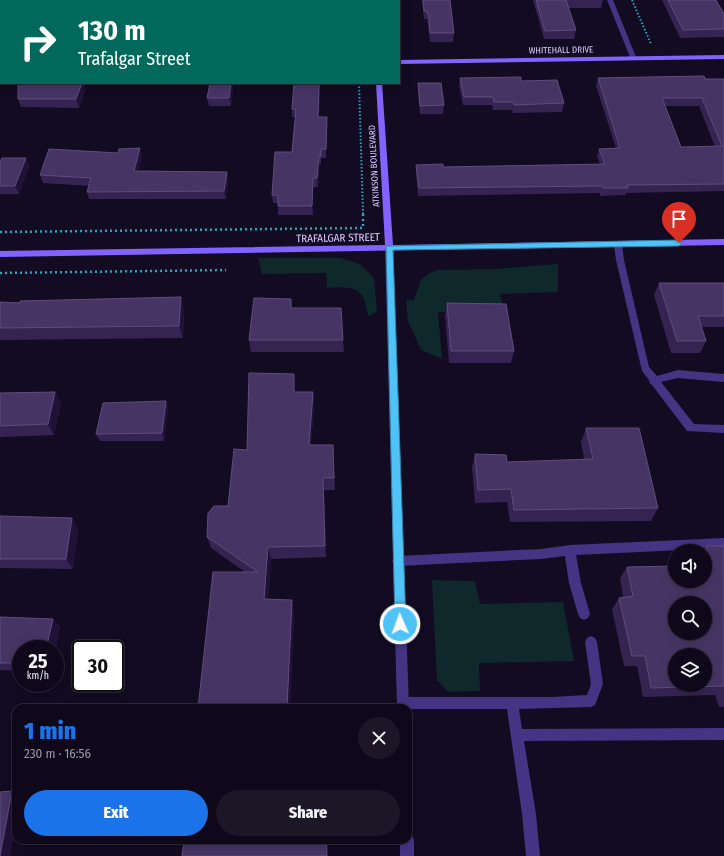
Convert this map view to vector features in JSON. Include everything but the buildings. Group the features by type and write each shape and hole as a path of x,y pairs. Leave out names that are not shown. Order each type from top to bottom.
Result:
{"main road":[{"name":"WHITEHALL DRIVE","path":"400,62 633,57 724,57"},
{"name":"ATKINSON BOULEVARD","path":"379,84 389,248"},
{"name":"TRAFALGAR STREET","path":"0,254 724,242"}],"street":[{"path":"610,0 633,57"},
{"path":"618,244 620,260 645,368 653,381 691,428 724,429"},
{"path":"389,248 403,704"},
{"path":"653,381 678,374 724,378"},
{"path":"398,561 540,554 570,550 724,543"},
{"path":"570,550 575,583 584,614"},
{"path":"412,705 591,701 597,684 591,642"},
{"path":"512,703 529,814 533,856"},
{"path":"517,735 724,734"},
{"path":"407,844 407,856"}],"path":[{"path":"632,0 653,50"},
{"path":"0,232 363,228 359,84"},
{"path":"0,273 226,270"}],"green space":[{"path":"258,258 340,258 360,264 374,278 377,312 368,316 364,299 356,290 336,287 327,288 326,273 262,274"},
{"path":"558,264 558,292 500,294 503,309 438,312 442,359 421,350 408,321 406,300 414,300 421,280 429,273 438,270 494,269"},
{"path":"432,580 475,581 480,604 563,602 574,661 479,663 480,691 448,692 437,680"}],"route":[{"path":"400,624 389,248 679,243"}]}
